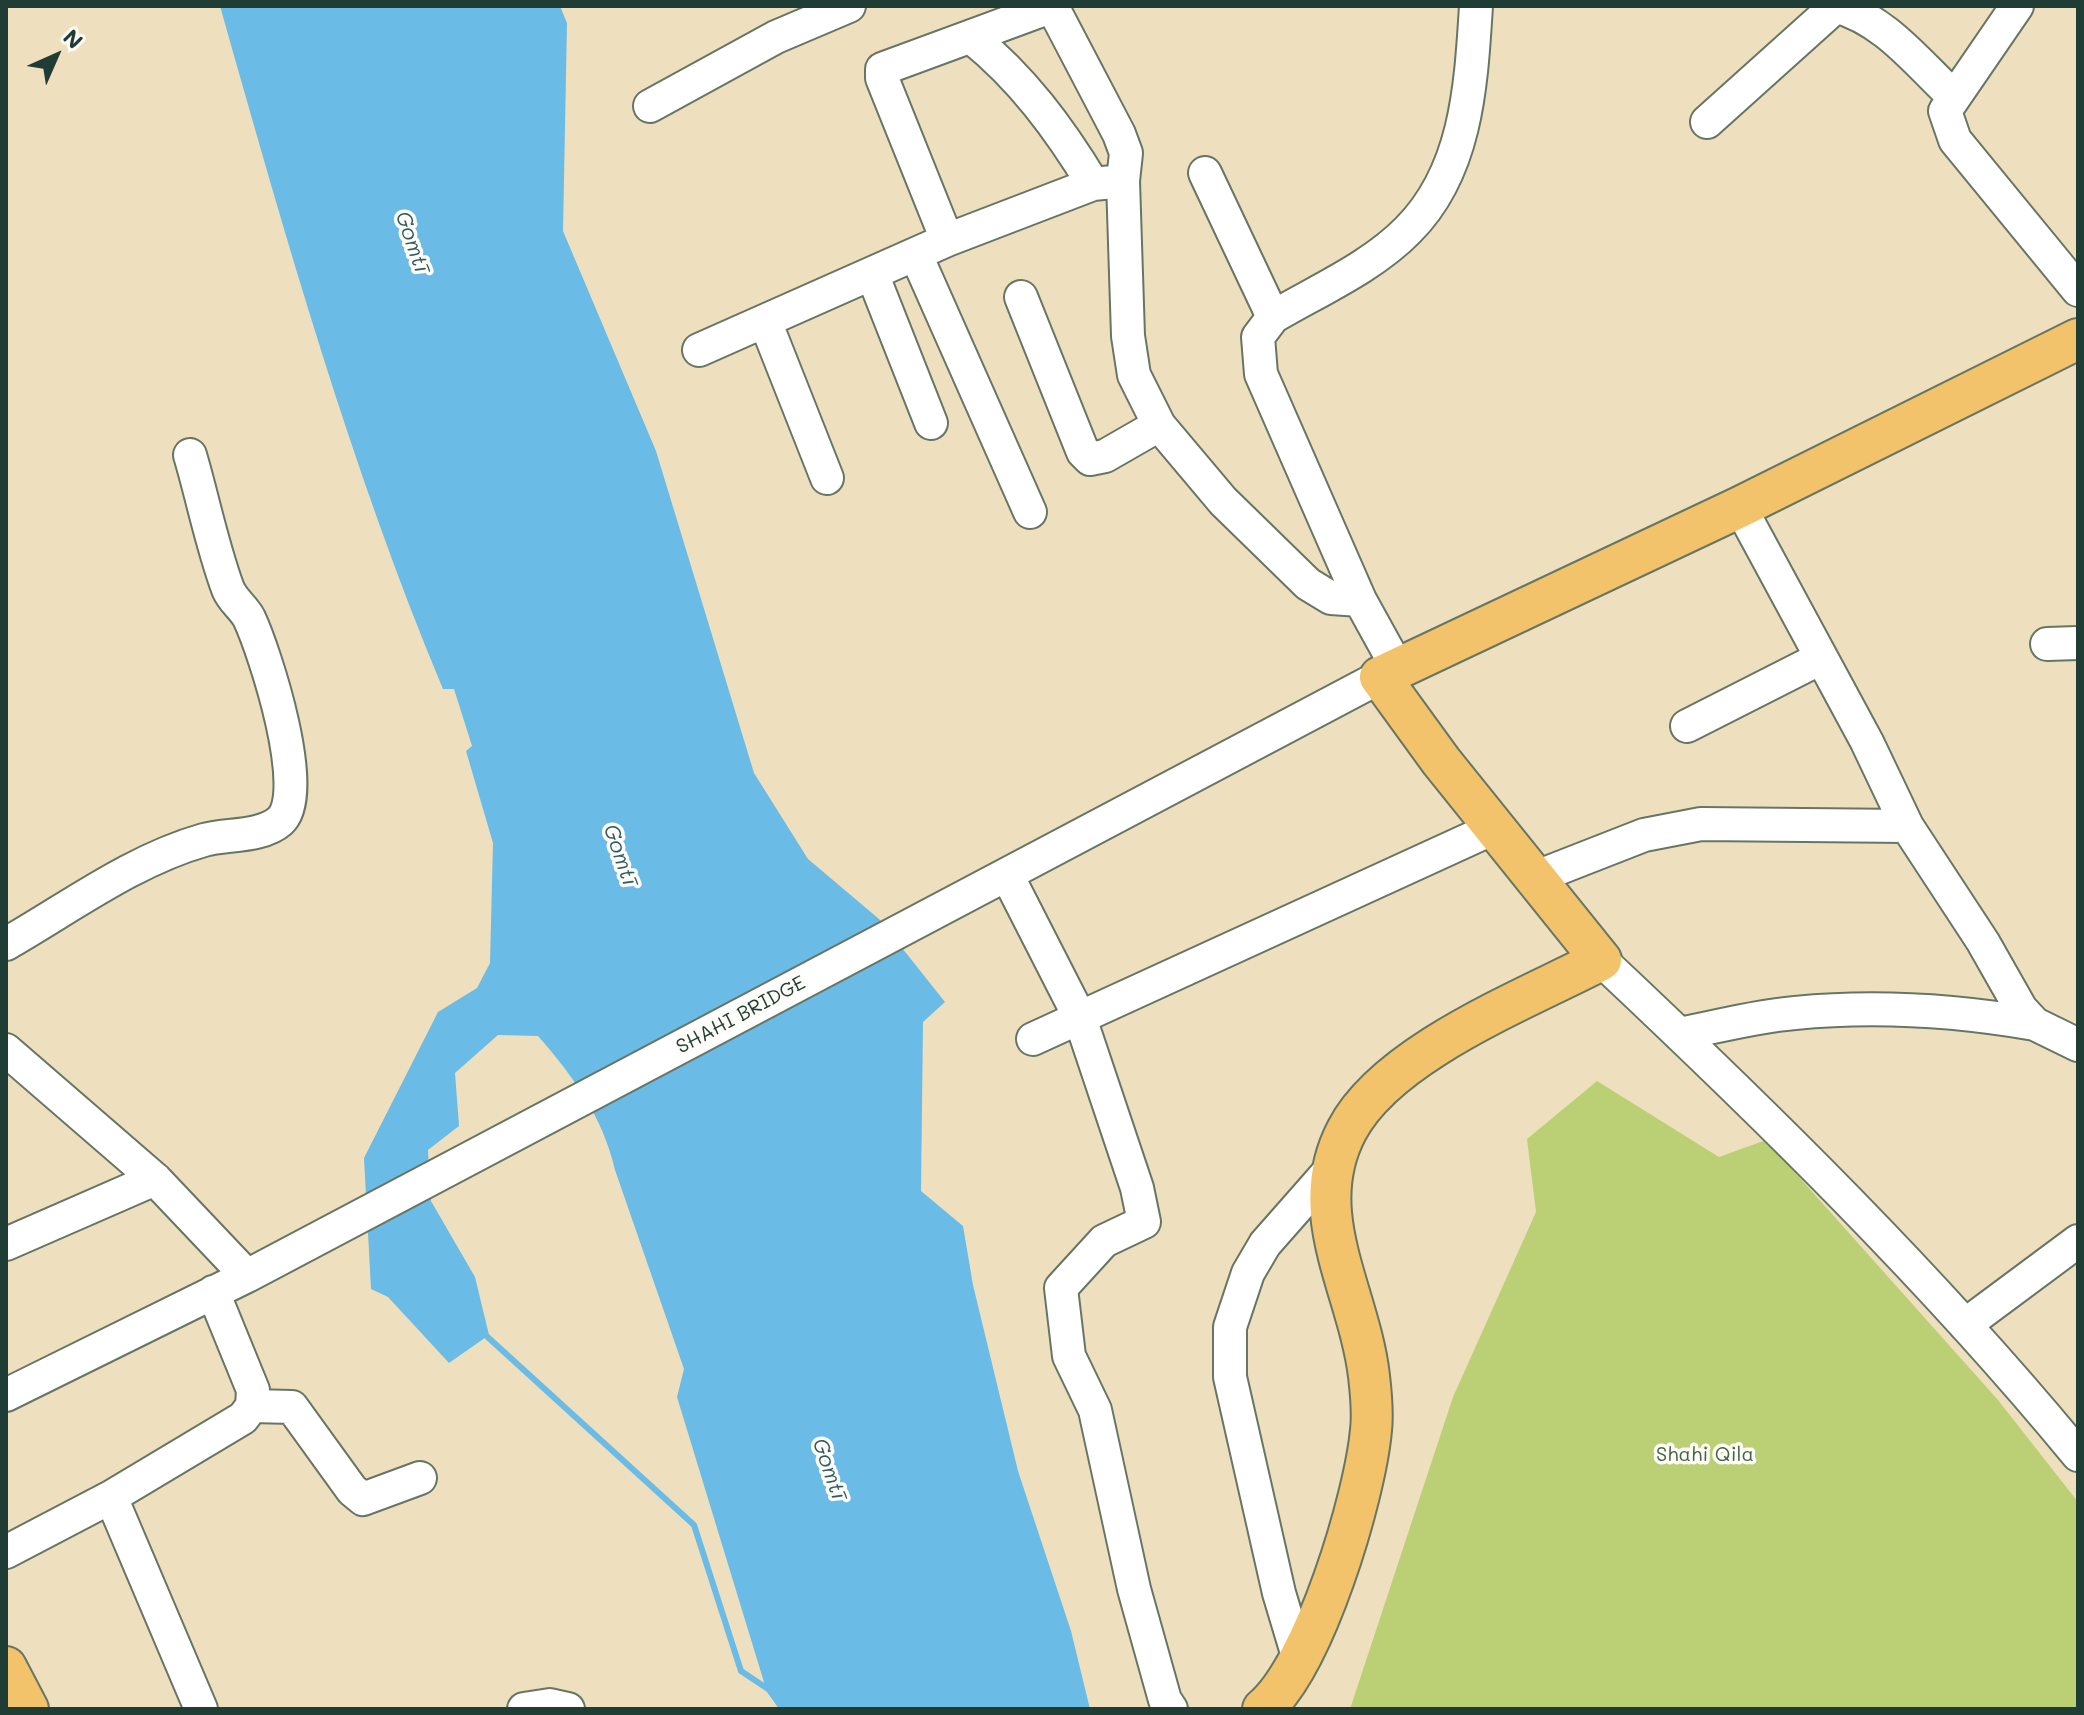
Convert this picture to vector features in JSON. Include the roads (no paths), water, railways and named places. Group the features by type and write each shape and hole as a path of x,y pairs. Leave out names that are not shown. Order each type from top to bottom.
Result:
{"main road":[{"path":"1263,1709 1279,1696 1300,1663 1344,1550 1371,1430 1369,1377 1361,1327 1330,1226 1331,1169 1348,1127 1377,1092 1427,1051 1601,960 1494,828 1389,673 1740,507 2078,339"},
{"path":"6,1668 28,1709"}],"street":[{"path":"650,106 776,37 849,6"},
{"path":"699,350 873,276 947,240 1108,182 1126,153 1052,6 882,69 882,78 947,240"},
{"path":"1389,673 1261,374 1258,337 1273,317 1407,231 1437,193 1461,137 1472,72 1476,6"},
{"path":"2017,6 1952,95 1945,111 1955,140 2078,290"},
{"path":"1707,122 1848,8 1878,24 1952,95"},
{"path":"971,37 1007,66 1066,139 1108,182 1134,375 1159,425 1223,501 1308,584 1331,598 1360,600"},
{"path":"1205,173 1273,317"},
{"path":"916,255 1030,512"},
{"path":"873,276 931,423"},
{"path":"1021,297 1083,452 1090,459 1105,456 1159,425"},
{"path":"765,321 827,478"},
{"path":"6,944 153,859 204,840 268,828 281,821 288,808 293,791 286,738 250,620 227,586 190,455"},
{"path":"1740,507 1867,742 1907,826 1983,942 2021,1009 2035,1024"},
{"path":"1687,726 1821,658"},
{"name":"SHAHI BRIDGE","path":"6,1395 247,1276 476,1152 569,1106 1389,673"},
{"path":"1534,878 1644,835 1701,824 1785,822 1907,826"},
{"path":"1033,1039 1494,828"},
{"path":"1007,875 1080,1018 1137,1188 1144,1222 1104,1241 1061,1288 1069,1356 1095,1410 1134,1589 1171,1709"},
{"path":"1601,960 1747,1098 2071,1433"},
{"path":"1679,1034 1793,1013 1908,1008 1965,1011 2035,1024 2078,1045"},
{"path":"6,1050 155,1179 247,1276"},
{"path":"1300,1663 1279,1593 1230,1377 1230,1327 1248,1273 1265,1244 1331,1169"},
{"path":"6,1244 155,1179"},
{"path":"1965,1325 2078,1241"},
{"path":"6,1552 111,1497 243,1418 252,1406 253,1390 213,1292"},
{"path":"252,1406 292,1407 352,1490 363,1499 420,1478"},
{"path":"111,1497 201,1709"},
{"path":"524,1709 550,1705 568,1709"}],"water":[{"name":"Gomtī","path":"220,6 560,6 567,23 563,231 656,451 754,773 808,859 879,919 945,1002 923,1022 921,1191 963,1226 973,1285 1018,1471 1071,1631 1090,1709 779,1709 767,1692 677,1397 684,1369 610,1151 585,1098 538,1036 498,1035 455,1073 459,1126 428,1150 431,1201 475,1277 489,1335 449,1363 388,1297 371,1289 364,1158 438,1012 477,988 490,963 493,843 466,751 472,746 454,689 443,689 378,522 349,437 295,265"}],"waterway":[{"path":"481,1331 694,1525 741,1671 771,1691"}],"park label":[{"name":"Shahi Qila","path":"1705,1455"}]}
